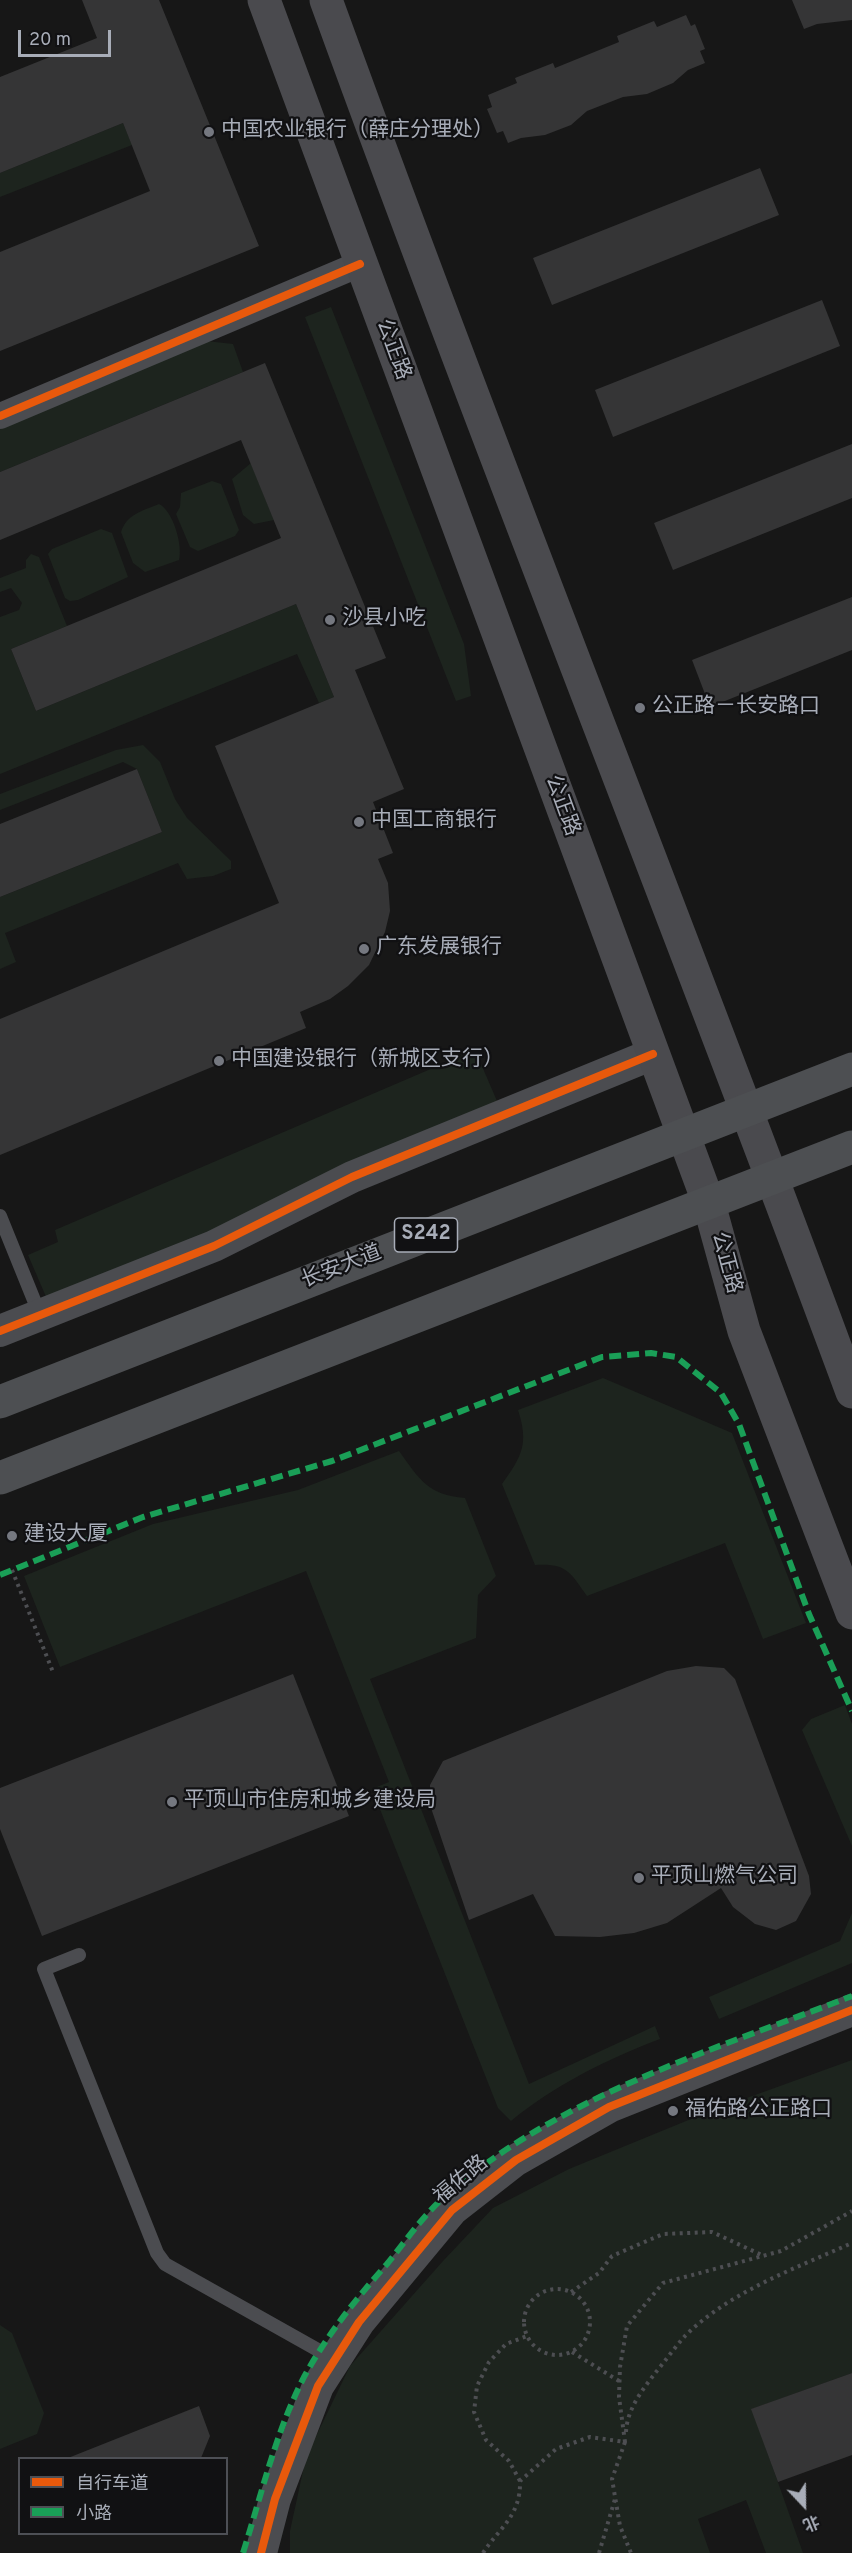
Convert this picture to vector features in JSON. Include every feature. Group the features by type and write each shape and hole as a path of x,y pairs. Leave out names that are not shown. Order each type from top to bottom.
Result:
{"main road":[{"name":"公正路","path":"264,0 709,1204 744,1331 852,1613"},
{"path":"326,0 412,240 773,1179 852,1392"},
{"name":"长安大道","path":"0,1402 852,1069"},
{"path":"0,1478 852,1148"}],"street":[{"path":"0,416 360,264"},
{"path":"0,1330 214,1246 352,1177 653,1054"},
{"name":"福佑路","path":"261,2553 275,2499 318,2386 359,2322 452,2210 516,2160 609,2107 852,2010"}],"lane":[{"path":"0,1216 5,1244 40,1314"},
{"path":"79,1955 44,1969 157,2253 165,2264 334,2359"}],"path":[{"path":"12,1570 53,1672"},
{"path":"625,2442 620,2381 627,2326 663,2283 781,2251 852,2211"},
{"path":"571,2292 599,2273 612,2256 663,2234 712,2232 757,2250 762,2255"},
{"path":"631,2553 620,2526 612,2479 625,2442 627,2418 646,2385 693,2329 711,2313 784,2271 852,2242"},
{"path":"560,2289 571,2292 586,2306 590,2327 580,2346 572,2352 551,2355 541,2351 527,2336 525,2314 538,2295 560,2289"},
{"path":"483,2553 507,2526 520,2493 519,2481 508,2461 486,2440 474,2412 477,2386 489,2362 506,2344 527,2336"},
{"path":"572,2352 620,2381"},
{"path":"519,2481 556,2449 590,2437 625,2442"},
{"path":"599,2553 615,2498"}],"shaded area":[{"path":"123,123 132,145 0,197 0,173"},
{"path":"331,307 464,644 471,696 456,701 305,317"},
{"path":"197,340 233,344 243,372 0,472 0,429"},
{"path":"251,463 274,520 254,524 243,515 232,479"},
{"path":"212,481 221,484 239,530 235,536 198,551 190,547 176,514 180,507 181,493"},
{"path":"159,504 169,514 176,529 180,546 179,560 145,572 133,563 121,532 131,517"},
{"path":"101,529 112,533 128,577 78,600 70,601 65,598 48,554 52,549"},
{"path":"31,554 39,557 67,626 11,649 36,711 296,604 334,697 319,703 297,654 0,774 0,617 19,610 22,603 11,588 0,592 0,578 26,568 26,560"},
{"path":"143,745 160,762 175,799 187,818 231,861 231,869 213,876 187,879 178,863 5,933 16,962 0,969 0,897 162,832 137,769 123,762 0,810 0,794 116,750"},
{"path":"475,1050 497,1101 207,1234 47,1299 28,1255 58,1242 55,1230"},
{"path":"603,1378 732,1433 806,1623 763,1639 725,1543 587,1596 567,1571 554,1566 535,1565 502,1484 522,1449 523,1432 518,1410"},
{"path":"399,1451 419,1478 433,1489 465,1498 496,1576 478,1595 476,1638 370,1679 529,2084 655,2026 660,2039 582,2074 545,2096 511,2121 498,2108 372,1789 389,1782 306,1571 60,1667 24,1576 153,1524 298,1490"},
{"path":"845,1705 852,1724 852,1846 802,1730 811,1719"},
{"path":"852,1913 852,1963 719,2019 709,1997 840,1941"},
{"path":"852,2060 852,2373 752,2409 803,2553 766,2553 746,2500 698,2519 710,2553 290,2553 290,2531 306,2457 350,2366 493,2208 569,2169 708,2112"},
{"path":"0,2325 12,2333 44,2413 37,2434 0,2449"}],"building":[{"path":"82,0 159,0 259,246 0,351 0,252 150,191 123,123 0,173 0,77 97,38"},
{"path":"792,0 852,0 852,20 817,24 804,29"},
{"path":"686,15 691,26 695,24 705,49 700,51 705,63 688,70 673,83 647,94 623,97 587,111 571,125 545,135 521,138 508,143 503,131 497,133 487,109 492,107 488,95 517,83 515,78 553,63 555,68 619,42 617,36 654,21 657,27"},
{"path":"760,168 779,215 552,305 533,258"},
{"path":"822,300 840,346 613,437 595,390"},
{"path":"265,363 386,658 355,670 404,789 373,802 393,853 378,859 388,883 390,911 385,932 369,965 348,986 330,999 300,1012 306,1028 0,1155 0,1019 279,903 215,746 334,697 296,604 36,711 11,649 281,538 241,440 0,540 0,472"},
{"path":"852,444 852,498 673,570 654,523"},
{"path":"852,597 852,650 710,707 692,660"},
{"path":"137,769 162,832 0,897 0,824"},
{"path":"696,1666 724,1668 735,1679 809,1876 811,1894 796,1921 776,1930 755,1924 733,1907 721,1888 667,1923 634,1933 600,1937 555,1936 533,1894 469,1920 430,1805 430,1785 443,1761 667,1671"},
{"name":"平顶山市住房和城乡建设局","path":"293,1674 349,1816 42,1936 0,1829 0,1788"},
{"path":"852,2373 852,2455 778,2482 751,2409"},
{"path":"199,2406 210,2436 201,2457 71,2457"}],"marked path":[{"path":"0,1575 143,1517 332,1461 602,1357 651,1353 676,1357 721,1393 739,1424 809,1614 852,1711"},
{"path":"243,2553 277,2442 304,2377 332,2332 353,2304 435,2205 488,2162 536,2131 586,2104 691,2057 852,1996"}],"cycle path":[{"path":"0,416 360,264"},
{"path":"0,1331 214,1246 352,1177 653,1054"},
{"path":"261,2553 275,2499 318,2386 359,2322 452,2210 516,2160 609,2107 852,2010"}],"place":[{"name":"中国农业银行（薛庄分理处）","path":"209,132"},
{"name":"沙县小吃","path":"330,620"},
{"name":"公正路－长安路口","path":"640,708"},
{"name":"中国工商银行","path":"359,822"},
{"name":"广东发展银行","path":"364,949"},
{"name":"中国建设银行（新城区支行）","path":"219,1061"},
{"name":"建设大厦","path":"12,1536"},
{"name":"平顶山市住房和城乡建设局","path":"172,1802"},
{"name":"平顶山燃气公司","path":"639,1878"},
{"name":"福佑路公正路口","path":"673,2111"}]}
